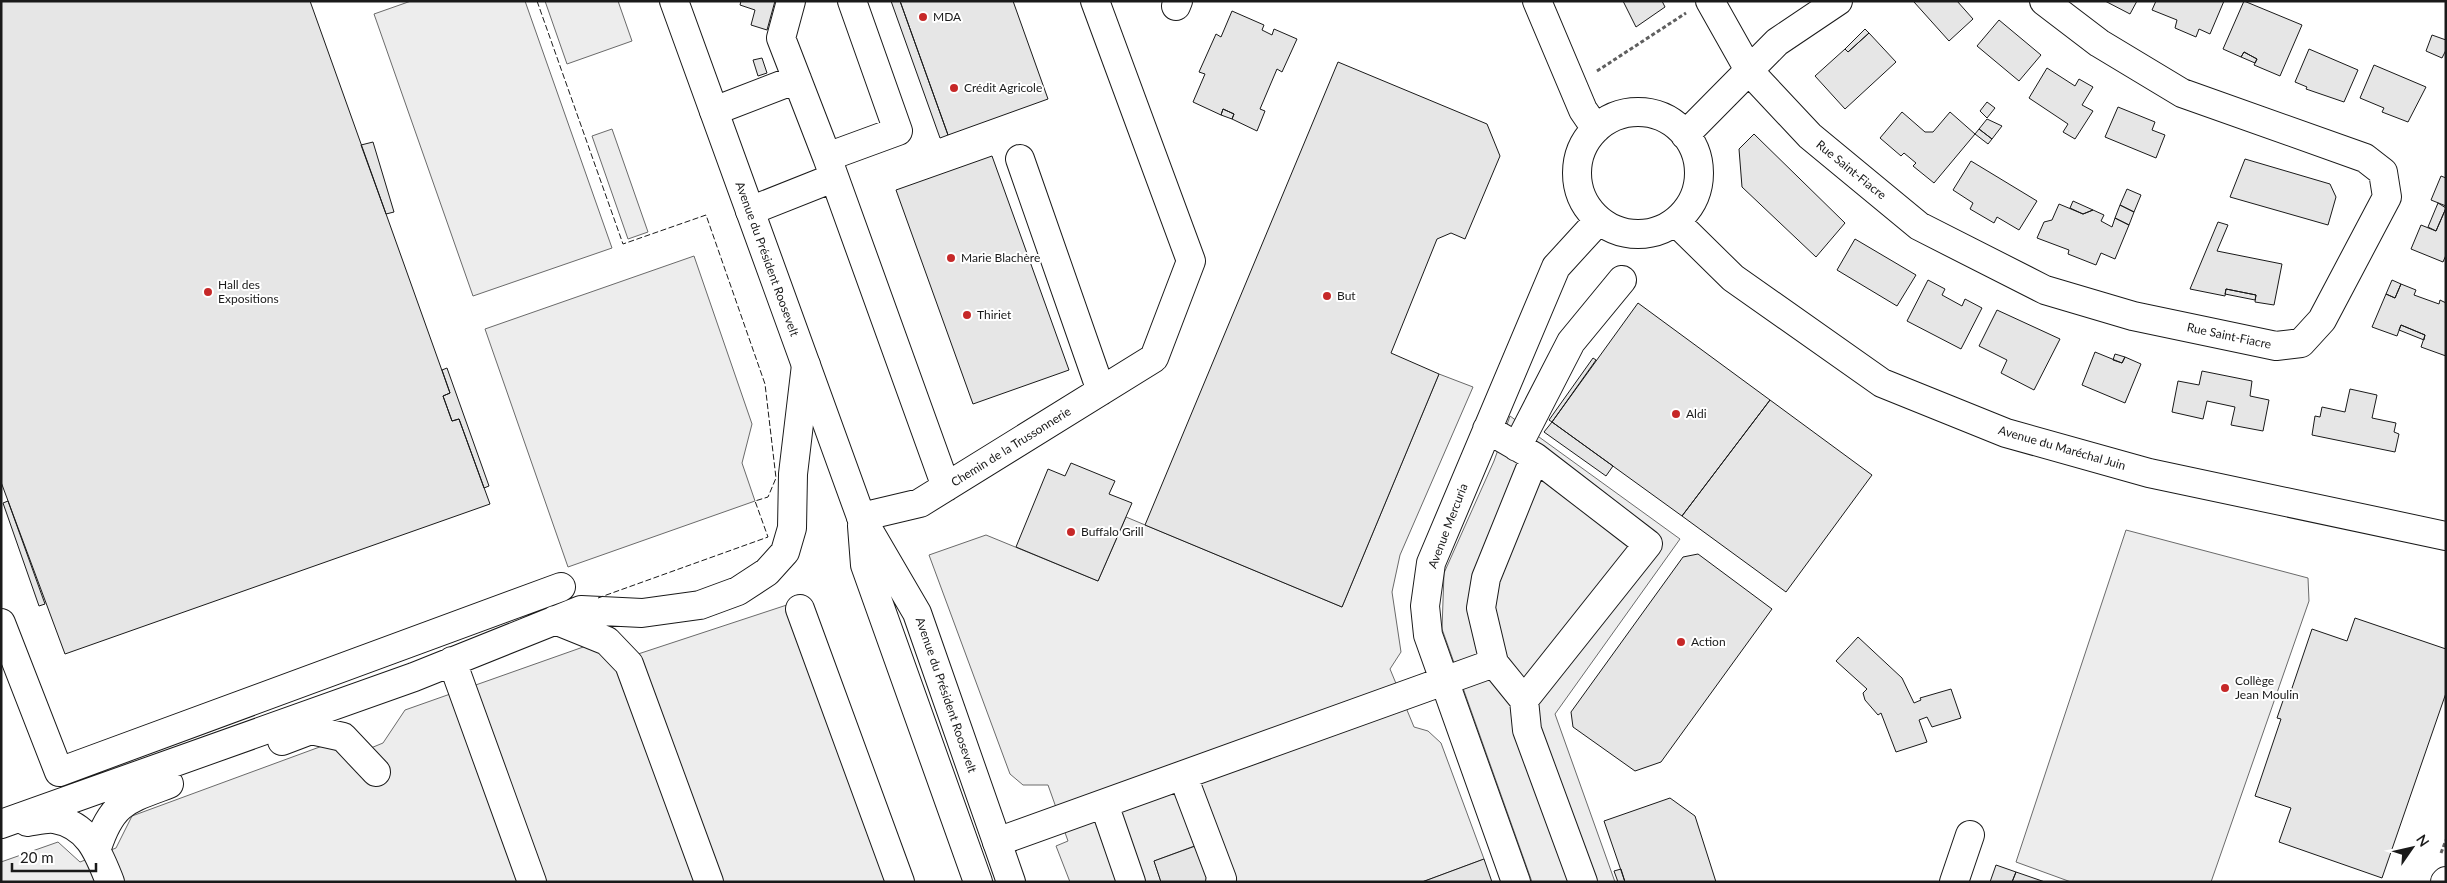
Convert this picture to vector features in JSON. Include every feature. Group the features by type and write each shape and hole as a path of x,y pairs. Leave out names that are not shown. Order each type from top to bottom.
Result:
{"street":[{"name":"Avenue du Président Roosevelt","path":"674,1 861,517 917,612 1011,882"},
{"path":"791,1 781,38 798,79 946,487"},
{"path":"750,212 898,131 852,1"},
{"name":"Chemin de la Trussonnerie","path":"861,517 920,503 1154,358 1192,261 1095,1"},
{"path":"1537,1 1583,110 1596,129"},
{"path":"1686,135 1750,72 1777,42 1838,1"},
{"name":"Rue Saint-Fiacre","path":"1699,7 1750,72 1810,136 1919,226 2045,290 2133,316 2276,346 2301,343 2322,320 2387,197 2383,172 2365,158 2182,93 2099,43 2044,1"},
{"path":"714,110 798,79"},
{"path":"1632,113 1652,114 1671,122 1686,135 1696,152 1700,171 1697,190 1689,208 1676,222 1657,232 1637,234 1616,230 1599,220 1586,204 1578,185 1578,164 1584,145 1596,129 1613,118 1632,113"},
{"path":"1020,159 1100,391"},
{"name":"Avenue Mercuria","path":"1516,882 1428,635 1425,606 1431,563 1556,267 1599,220"},
{"name":"Avenue du Maréchal Juin","path":"1676,222 1733,278 1882,383 2006,433 2149,473 2446,536"},
{"path":"1583,882 1526,730 1524,700 1494,664 1481,608 1486,578 1526,452 1571,342 1622,280"},
{"path":"2,824 452,661 581,610 642,613 700,606 738,591 767,572 785,552 792,528 793,474 806,364"},
{"path":"1487,429 1526,452 1648,544 1524,700"},
{"name":"Avenue du Président Roosevelt","path":"861,517 866,565 978,882"},
{"path":"4,641 59,772 561,587"},
{"path":"800,609 900,882"},
{"path":"555,620 607,641 630,664 709,882"},
{"path":"452,661 532,882"},
{"path":"997,842 1494,664"},
{"path":"97,848 104,825 114,810 135,797 311,730 343,737 376,772"},
{"path":"1183,776 1222,879 1220,882"},
{"path":"1104,804 1131,882"},
{"path":"2,824 54,820 80,830 97,848 110,882"},
{"path":"1954,882 1970,835"}],"path":[{"path":"1573,86 1699,7"}],"shaded area":[{"path":"411,1 525,1 612,248 473,296 374,14"},
{"path":"545,1 618,1 632,41 567,64"},
{"path":"612,129 648,232 628,239 592,136"},
{"path":"694,256 752,424 742,463 755,501 568,567 485,329"},
{"path":"1439,374 1473,387 1400,555 1392,592 1401,652 1390,669 1414,727 1428,731 1441,743 1484,859 1422,882 1212,882 1197,845 1154,861 1161,882 1070,882 1056,846 1068,841 1048,785 1023,785 1010,774 929,555 986,535 1098,581 1126,517 1342,607"},
{"path":"1510,416 1680,539 1555,714 1615,882 1532,882 1442,629 1444,573 1494,461"},
{"path":"2126,530 2308,578 2309,601 2211,882 2071,882 2016,862"},
{"path":"805,599 908,882 1,882 1,862 58,842 80,862 116,848 132,816 325,745 349,757 383,743 405,710 586,646 632,656"}],"building":[{"name":"Hall des Expositions","path":"1,1 310,1 450,393 443,396 452,421 459,419 490,504 65,654 1,482"},
{"path":"741,1 775,1 767,30 751,25 755,10 740,5"},
{"path":"891,1 900,1 948,135 940,138"},
{"path":"900,1 1013,1 1048,99 948,135"},
{"path":"1623,1 1662,1 1665,7 1636,27"},
{"path":"1957,1 1973,19 1949,41 1914,2"},
{"path":"2105,1 2137,1 2130,14"},
{"path":"2156,1 2224,1 2210,34 2199,29 2196,37 2175,28 2177,20 2152,10"},
{"path":"2244,1 2302,25 2280,76 2254,65 2257,59 2244,52 2241,57 2223,49"},
{"path":"1232,11 1264,25 1262,30 1272,35 1274,29 1297,39 1282,72 1277,69 1260,109 1265,111 1257,131 1232,119 1234,114 1223,109 1221,115 1193,102 1205,74 1199,72 1216,34 1221,37"},
{"path":"1999,20 2041,55 2019,81 1977,46"},
{"path":"1865,29 1869,33 1848,52 1845,49"},
{"path":"1869,33 1896,62 1845,109 1815,76 1845,49 1848,52"},
{"path":"2432,35 2446,40 2446,50 2442,58 2426,51"},
{"path":"2309,49 2358,70 2344,102 2306,89 2307,87 2295,82"},
{"path":"2244,52 2257,59 2255,63 2241,57"},
{"path":"762,58 767,73 758,76 753,60"},
{"name":"But","path":"1338,62 1487,124 1500,156 1465,239 1451,233 1437,239 1391,353 1439,374 1342,607 1145,525"},
{"path":"2374,65 2426,87 2408,122 2382,112 2384,108 2360,98"},
{"path":"2047,68 2075,86 2079,79 2093,87 2082,105 2093,111 2075,139 2063,132 2068,124 2029,98"},
{"path":"1987,102 1995,108 1987,118 1980,111"},
{"path":"2118,107 2155,122 2152,130 2165,135 2156,158 2105,137"},
{"path":"1223,109 1234,114 1232,119 1221,115"},
{"path":"1902,112 1925,132 1933,132 1950,112 1975,134 1934,183 1913,166 1916,163 1904,153 1901,156 1880,138"},
{"path":"1987,119 2002,126 1992,139 1979,129"},
{"path":"1979,129 1992,139 1988,144 1975,134"},
{"path":"1754,134 1845,223 1816,257 1742,187 1739,149"},
{"path":"373,142 394,212 386,214 361,145"},
{"path":"992,156 1069,370 973,404 896,190"},
{"path":"2245,159 2330,184 2336,197 2328,225 2230,197"},
{"path":"1971,161 2037,201 2019,230 1997,217 1994,223 1970,209 1973,203 1953,190"},
{"path":"2441,176 2446,178 2446,206 2431,200"},
{"path":"2127,189 2141,195 2134,212 2120,205"},
{"path":"2073,201 2093,210 2083,214 2070,208"},
{"path":"2438,203 2446,208 2436,231 2428,227"},
{"path":"2059,204 2083,214 2093,210 2104,215 2101,221 2112,227 2115,218 2129,225 2115,259 2101,253 2096,265 2068,254 2069,250 2037,238 2044,222 2052,220"},
{"path":"2120,205 2134,212 2129,225 2115,218"},
{"path":"2446,208 2446,255 2443,262 2411,249 2421,225 2436,231"},
{"path":"2218,222 2228,225 2217,251 2282,264 2274,305 2255,302 2256,295 2226,289 2225,296 2190,289"},
{"path":"1855,239 1916,275 1897,306 1837,270"},
{"path":"1928,280 1945,289 1942,295 1962,306 1965,299 1982,308 1961,349 1907,321"},
{"path":"2392,280 2401,284 2395,298 2386,294"},
{"path":"2401,284 2416,290 2414,295 2439,304 2440,300 2446,303 2446,356 2421,347 2425,335 2401,325 2397,336 2372,327 2386,294 2395,298"},
{"path":"2226,289 2256,295 2255,300 2225,294"},
{"path":"1638,303 1770,400 1682,516 1552,422"},
{"path":"1997,310 2060,339 2034,390 2001,373 2007,360 1979,346"},
{"path":"2401,325 2425,335 2424,340 2399,330"},
{"path":"2095,352 2122,363 2125,357 2141,364 2125,403 2082,385"},
{"path":"2115,354 2125,357 2122,363 2113,360"},
{"path":"1593,358 1596,360 1552,422 1549,420"},
{"path":"447,368 489,486 484,488 459,419 452,421 443,396 450,393 442,370"},
{"path":"2202,371 2252,381 2250,396 2269,400 2263,431 2231,425 2235,407 2207,401 2203,419 2172,412 2178,381 2199,385"},
{"path":"2350,389 2377,395 2372,418 2396,423 2394,432 2399,434 2395,452 2312,435 2315,416 2320,417 2322,407 2345,412"},
{"path":"1770,400 1872,475 1786,592 1682,516"},
{"path":"1552,422 1613,466 1606,476 1544,432"},
{"name":"Buffalo Grill","path":"1071,463 1115,481 1109,494 1132,503 1098,581 1016,547 1048,469 1065,476"},
{"path":"8,501 45,604 39,606 3,503"},
{"path":"1698,554 1772,609 1661,762 1635,771 1573,727 1571,712 1683,557"},
{"path":"2355,618 2446,649 2446,693 2382,878 2279,842 2291,808 2255,796 2281,719 2277,718 2287,689 2291,691 2312,629 2347,641"},
{"path":"1858,637 1902,678 1914,703 1921,700 1920,698 1951,689 1961,718 1932,727 1927,717 1919,720 1927,742 1896,752 1881,713 1878,715 1865,700 1863,693 1867,689 1836,661"},
{"path":"1670,798 1695,816 1716,882 1625,882 1604,821"},
{"path":"1198,845 1212,882 1161,882 1154,861"},
{"path":"1484,859 1492,882 1422,882"},
{"path":"1996,865 2016,872 2012,882 1990,882"},
{"path":"1621,869 1625,882 1618,882 1614,871"},
{"path":"2016,872 2045,882 2012,882"}],"fence":[{"path":"537,1 623,244 706,215 765,384 776,478 768,497 755,501 768,537 598,598"}],"place":[{"name":"MDA","path":"923,17"},
{"name":"Crédit Agricole","path":"954,88"},
{"name":"Marie Blachère","path":"951,258"},
{"name":"Hall des Expositions","path":"208,292"},
{"name":"But","path":"1327,296"},
{"name":"Thiriet","path":"967,315"},
{"name":"Aldi","path":"1676,414"},
{"name":"Buffalo Grill","path":"1071,532"},
{"name":"Action","path":"1681,642"},
{"name":"Collège Jean Moulin","path":"2225,688"}]}
